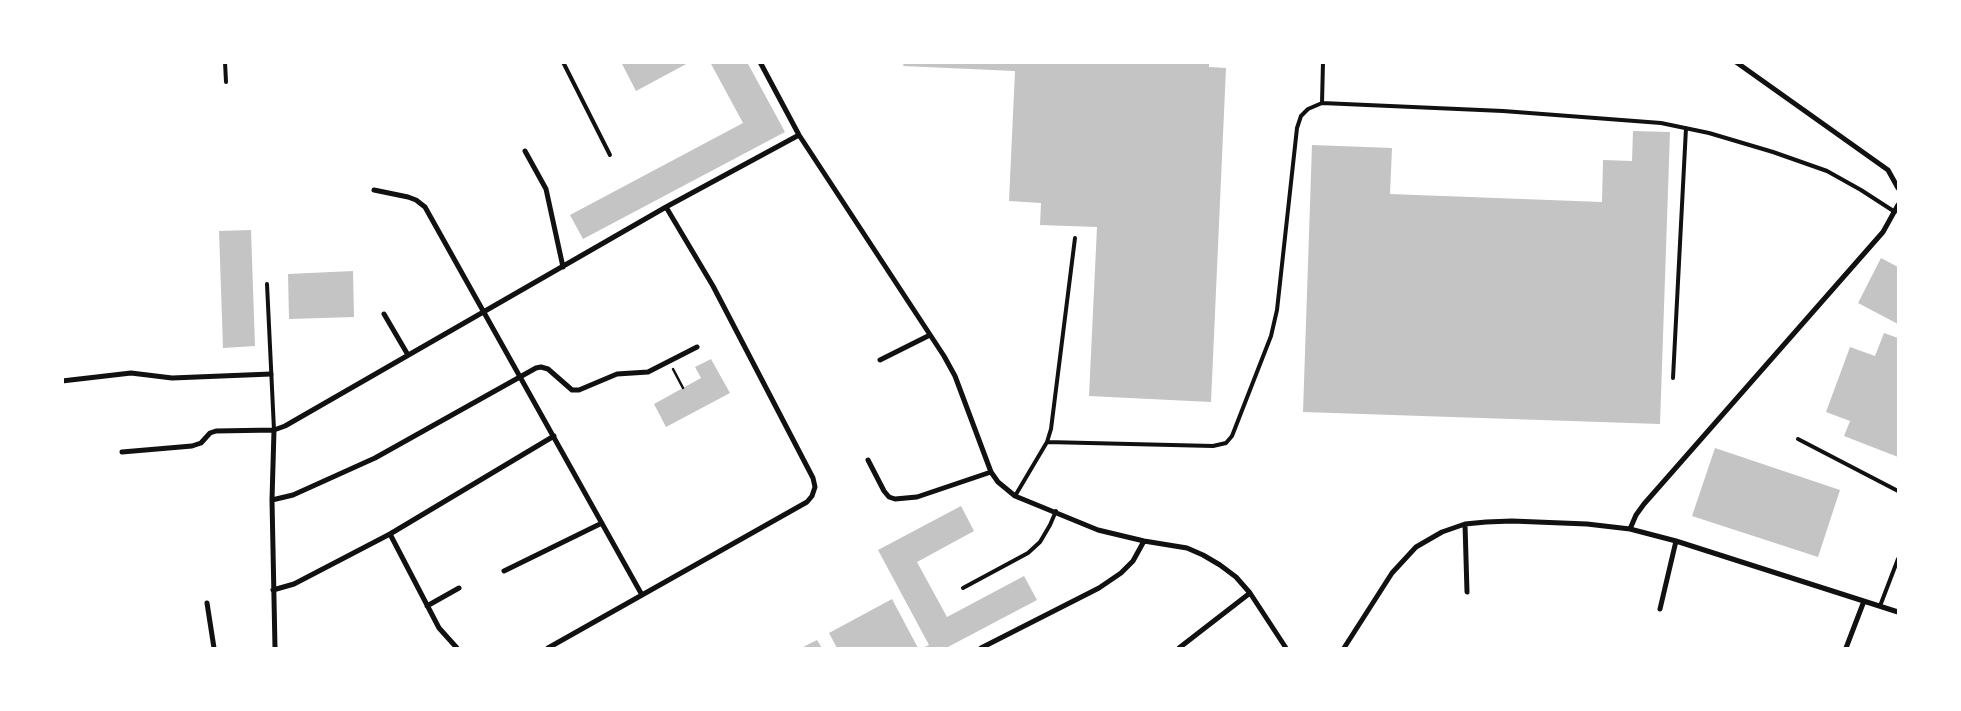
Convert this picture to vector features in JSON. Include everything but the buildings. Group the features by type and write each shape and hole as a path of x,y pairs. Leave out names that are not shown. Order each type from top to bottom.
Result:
{"street":[{"path":"760,62 799,135 930,335 954,376 991,472 998,482 1015,496 1098,530 1144,541 1187,548 1203,555 1220,565 1250,593 1286,648"},
{"path":"1736,62 1888,170 1898,188"},
{"path":"122,452 192,446 201,443 210,433 216,431 274,430 285,426 666,207 799,135"},
{"path":"525,151 546,190 563,267"},
{"path":"374,190 408,197 425,207 642,595"},
{"path":"1630,530 1636,515 1644,504 1883,232 1897,214 1898,205"},
{"path":"548,648 807,502 812,496 815,487 813,478 713,286 666,207"},
{"path":"384,314 408,355"},
{"path":"880,360 930,335"},
{"path":"272,500 293,495 375,458 520,376 541,367 548,369 572,390 579,390 617,374 643,373 697,347"},
{"path":"62,381 131,373 172,378 271,374"},
{"path":"274,430 272,500 275,648"},
{"path":"273,590 294,584 390,534 554,436"},
{"path":"868,460 884,491 896,499 917,497 991,472"},
{"path":"1344,648 1392,573 1416,547 1442,532 1464,524 1512,521 1587,524 1630,530 1676,541 1898,612"},
{"path":"504,571 602,523"},
{"path":"1464,524 1467,592"},
{"path":"390,534 439,628 457,648"},
{"path":"981,648 1099,588 1121,573 1133,561 1144,541"},
{"path":"1660,609 1676,541"},
{"path":"428,606 459,588"},
{"path":"1179,648 1250,593"},
{"path":"1846,648 1864,601"},
{"path":"207,603 214,648"}],"lane":[{"path":"225,62 226,82"},
{"path":"563,62 610,155"},
{"path":"1322,103 1323,62"},
{"path":"1047,442 1213,446 1226,443 1232,436 1271,336 1278,310 1297,128 1301,116 1308,109 1322,103 1503,111 1661,123 1709,133 1827,171 1861,190 1897,214"},
{"path":"1673,378 1686,128"},
{"path":"1015,496 1047,442 1075,238"},
{"path":"267,284 274,430"},
{"path":"1798,439 1898,491"},
{"path":"963,588 1028,553 1040,542 1056,512"},
{"path":"1880,606 1898,559"}],"path":[{"path":"669,361 683,388"}]}
